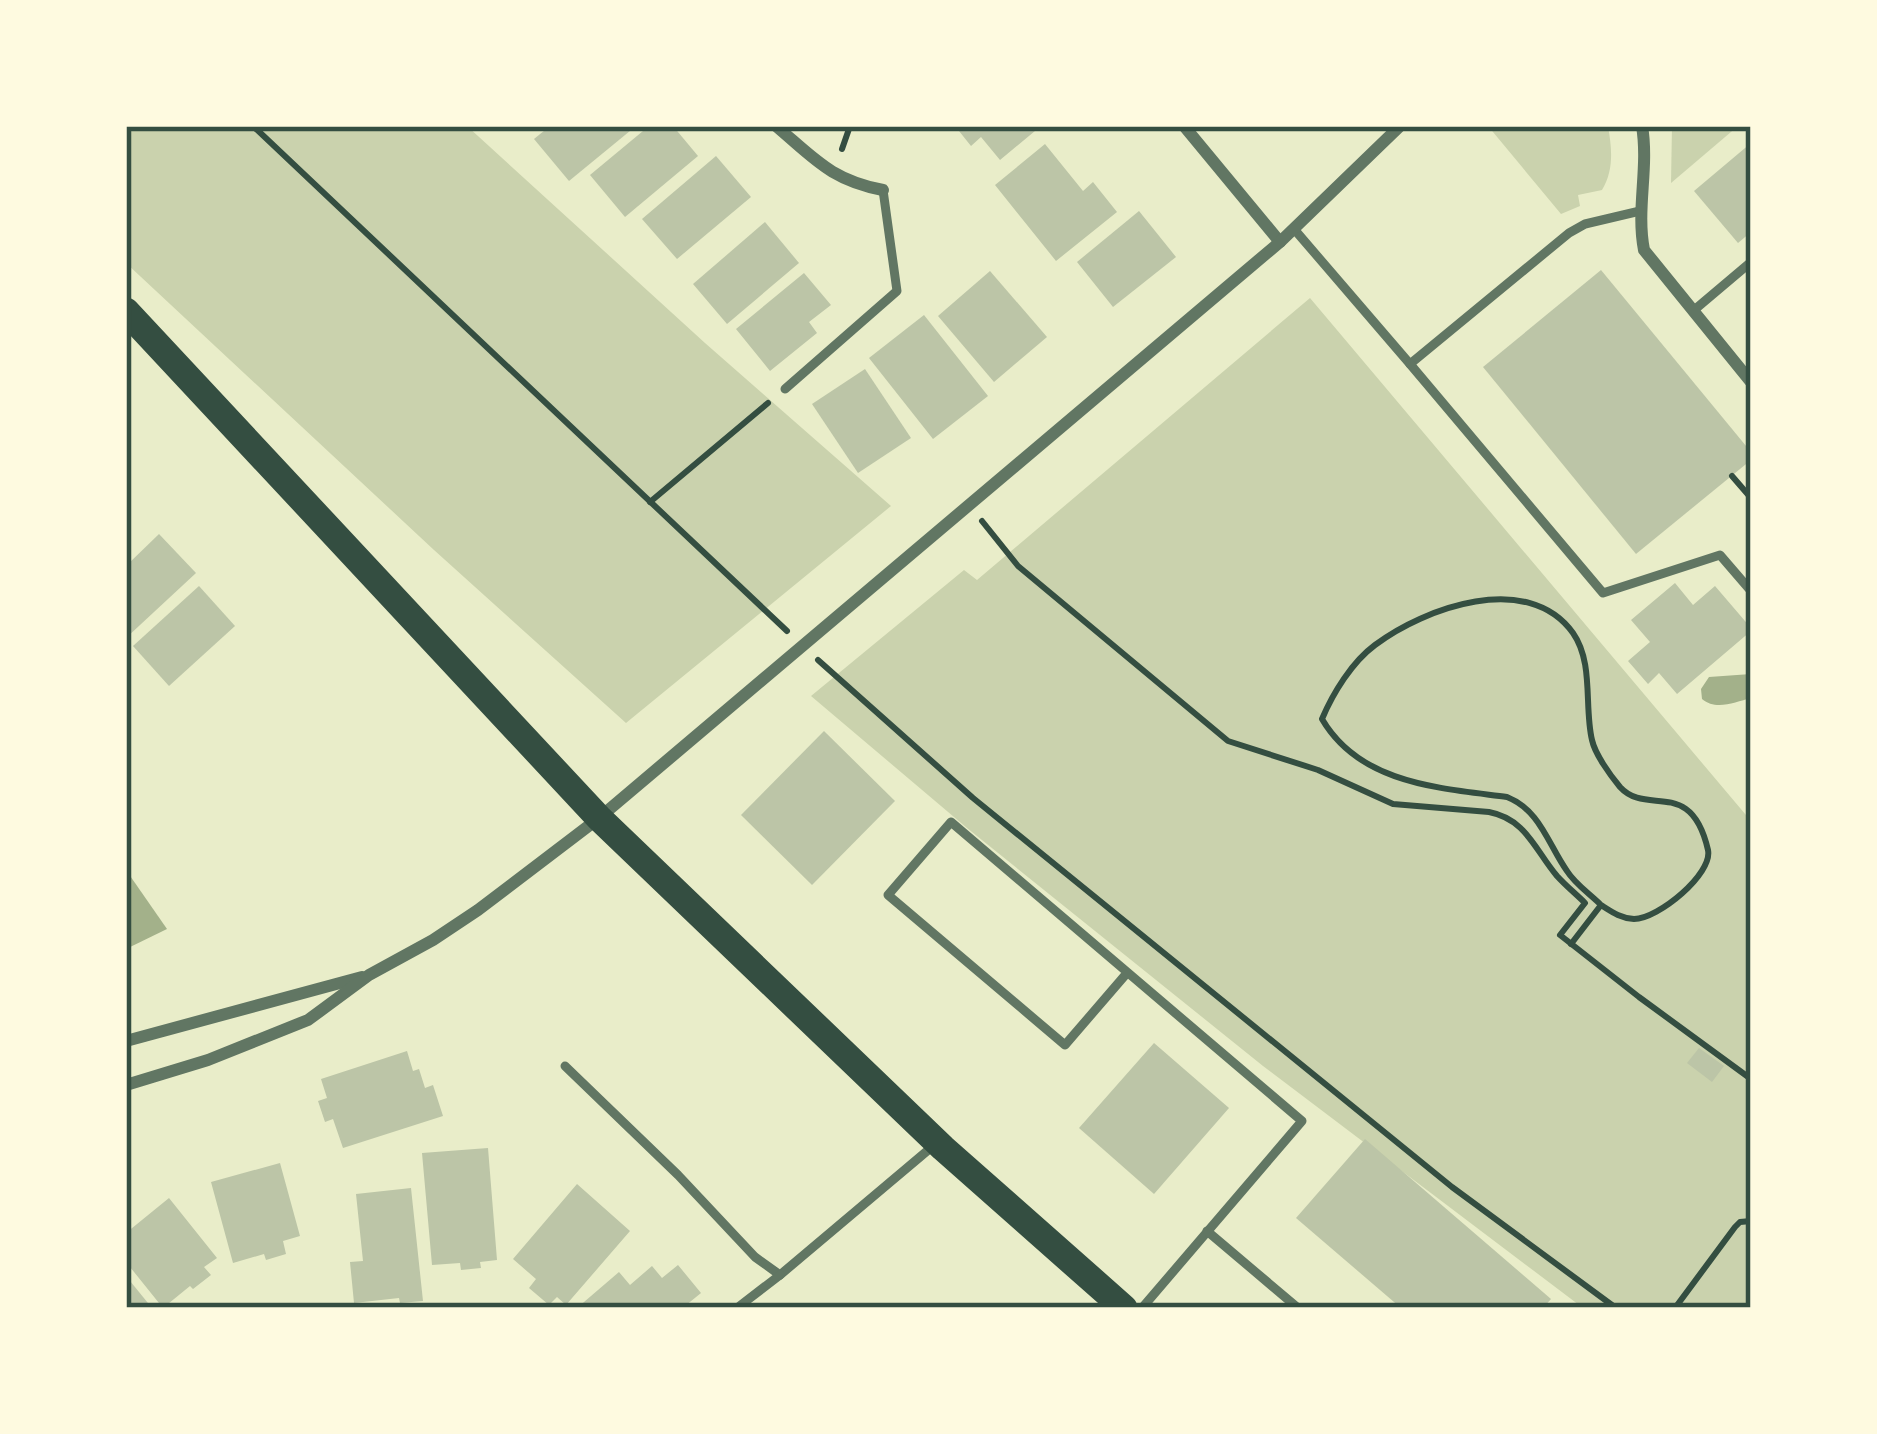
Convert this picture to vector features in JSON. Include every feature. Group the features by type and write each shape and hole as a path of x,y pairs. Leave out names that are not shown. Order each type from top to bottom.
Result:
{"main road":[{"path":"126,311 598,818 937,1142 1124,1308"}],"street":[{"path":"776,126 834,175 883,190"},
{"path":"1184,126 1280,242"},
{"path":"126,1084 208,1060 308,1020 369,975 478,910 598,818 1280,242 1400,126"},
{"path":"1642,126 1646,151 1639,224 1644,250 1751,382"},
{"path":"126,1041 369,975"}],"lane":[{"path":"785,389 897,291 883,190"},
{"path":"1410,364 1569,233 1585,224 1640,211"},
{"path":"1294,229 1604,592 1720,555 1751,591"},
{"path":"1693,311 1751,262"},
{"path":"1126,973 1065,1045 888,895 951,822 1301,1121 1142,1308"},
{"path":"565,1066 755,1257 780,1275"},
{"path":"737,1308 937,1142"},
{"path":"1207,1232 1298,1308"}],"path":[{"path":"253,126 802,645 973,798 1452,1187 1616,1308"},
{"path":"650,502 785,389"},
{"path":"1732,476 1751,498"},
{"path":"969,504 1018,566 1228,741 1318,770 1393,804 1489,812 1516,821 1560,879 1585,903 1560,934 1751,1079"},
{"path":"1483,598 1536,606 1573,632 1585,668 1592,745 1622,790 1688,810 1701,829 1709,855 1708,865 1668,906 1639,919 1618,917 1601,904 1568,874 1543,826 1519,802 1414,784 1358,759 1333,737 1322,718 1331,696 1371,648 1441,610 1483,598"},
{"path":"1571,944 1601,904"},
{"path":"1675,1308 1735,1227 1751,1221"}],"shaded area":[{"path":"126,126 467,126 891,506 626,723 126,263"},
{"path":"1488,126 1608,126 1611,159 1602,190 1578,195 1580,206 1561,214"},
{"path":"1672,126 1738,126 1671,183"},
{"path":"1310,298 1751,821 1751,1308 1583,1308 1263,1066 811,696 964,570 977,580"},
{"path":"1751,674 1751,698 1719,705 1702,699 1701,689 1709,677"},
{"path":"126,870 167,929 126,949"}],"building":[{"path":"550,126 636,126 569,181 534,139"},
{"path":"649,126 673,126 698,156 625,217 590,175"},
{"path":"955,126 1041,126 1000,160 981,137 971,146"},
{"path":"1751,143 1751,232 1738,243 1694,191"},
{"path":"1045,144 1083,191 1093,182 1117,212 1056,261 995,185"},
{"path":"716,156 751,197 677,259 642,219"},
{"path":"1139,211 1176,257 1113,307 1077,262"},
{"path":"765,222 799,263 727,324 693,284"},
{"path":"1601,270 1751,452 1751,460 1636,554 1483,367"},
{"path":"990,271 1047,337 994,382 938,316"},
{"path":"804,273 831,305 809,322 817,333 770,371 736,329"},
{"path":"924,315 988,396 933,439 869,358"},
{"path":"865,369 911,438 858,473 812,404"},
{"path":"159,534 196,573 126,638 126,566"},
{"path":"1675,583 1693,605 1715,586 1751,628 1677,694 1659,673 1648,684 1628,661 1650,642 1631,620"},
{"path":"199,586 235,626 169,686 133,646"},
{"path":"824,731 895,801 812,885 741,815"},
{"path":"1154,1043 1229,1108 1154,1194 1079,1128"},
{"path":"1699,1048 1724,1066 1712,1082 1687,1063"},
{"path":"407,1051 425,1088 433,1085 443,1116 343,1148 333,1119 325,1122 318,1101 327,1098 321,1079"},
{"path":"1365,1139 1551,1299 1543,1308 1401,1308 1296,1218"},
{"path":"488,1148 497,1260 461,1270 460,1263 432,1265 422,1153"},
{"path":"280,1163 300,1236 283,1241 286,1254 266,1260 264,1254 233,1263 211,1182"},
{"path":"577,1184 630,1231 566,1305 557,1297 549,1305 529,1288 536,1279 513,1259"},
{"path":"411,1188 423,1301 400,1303 399,1298 354,1303 350,1262 363,1261 356,1194"},
{"path":"169,1198 217,1258 204,1267 211,1275 163,1308 126,1262 126,1233"},
{"path":"678,1265 701,1293 687,1308 577,1308 619,1272 630,1285 652,1266 662,1278"},
{"path":"126,1276 152,1308 126,1308"}]}
